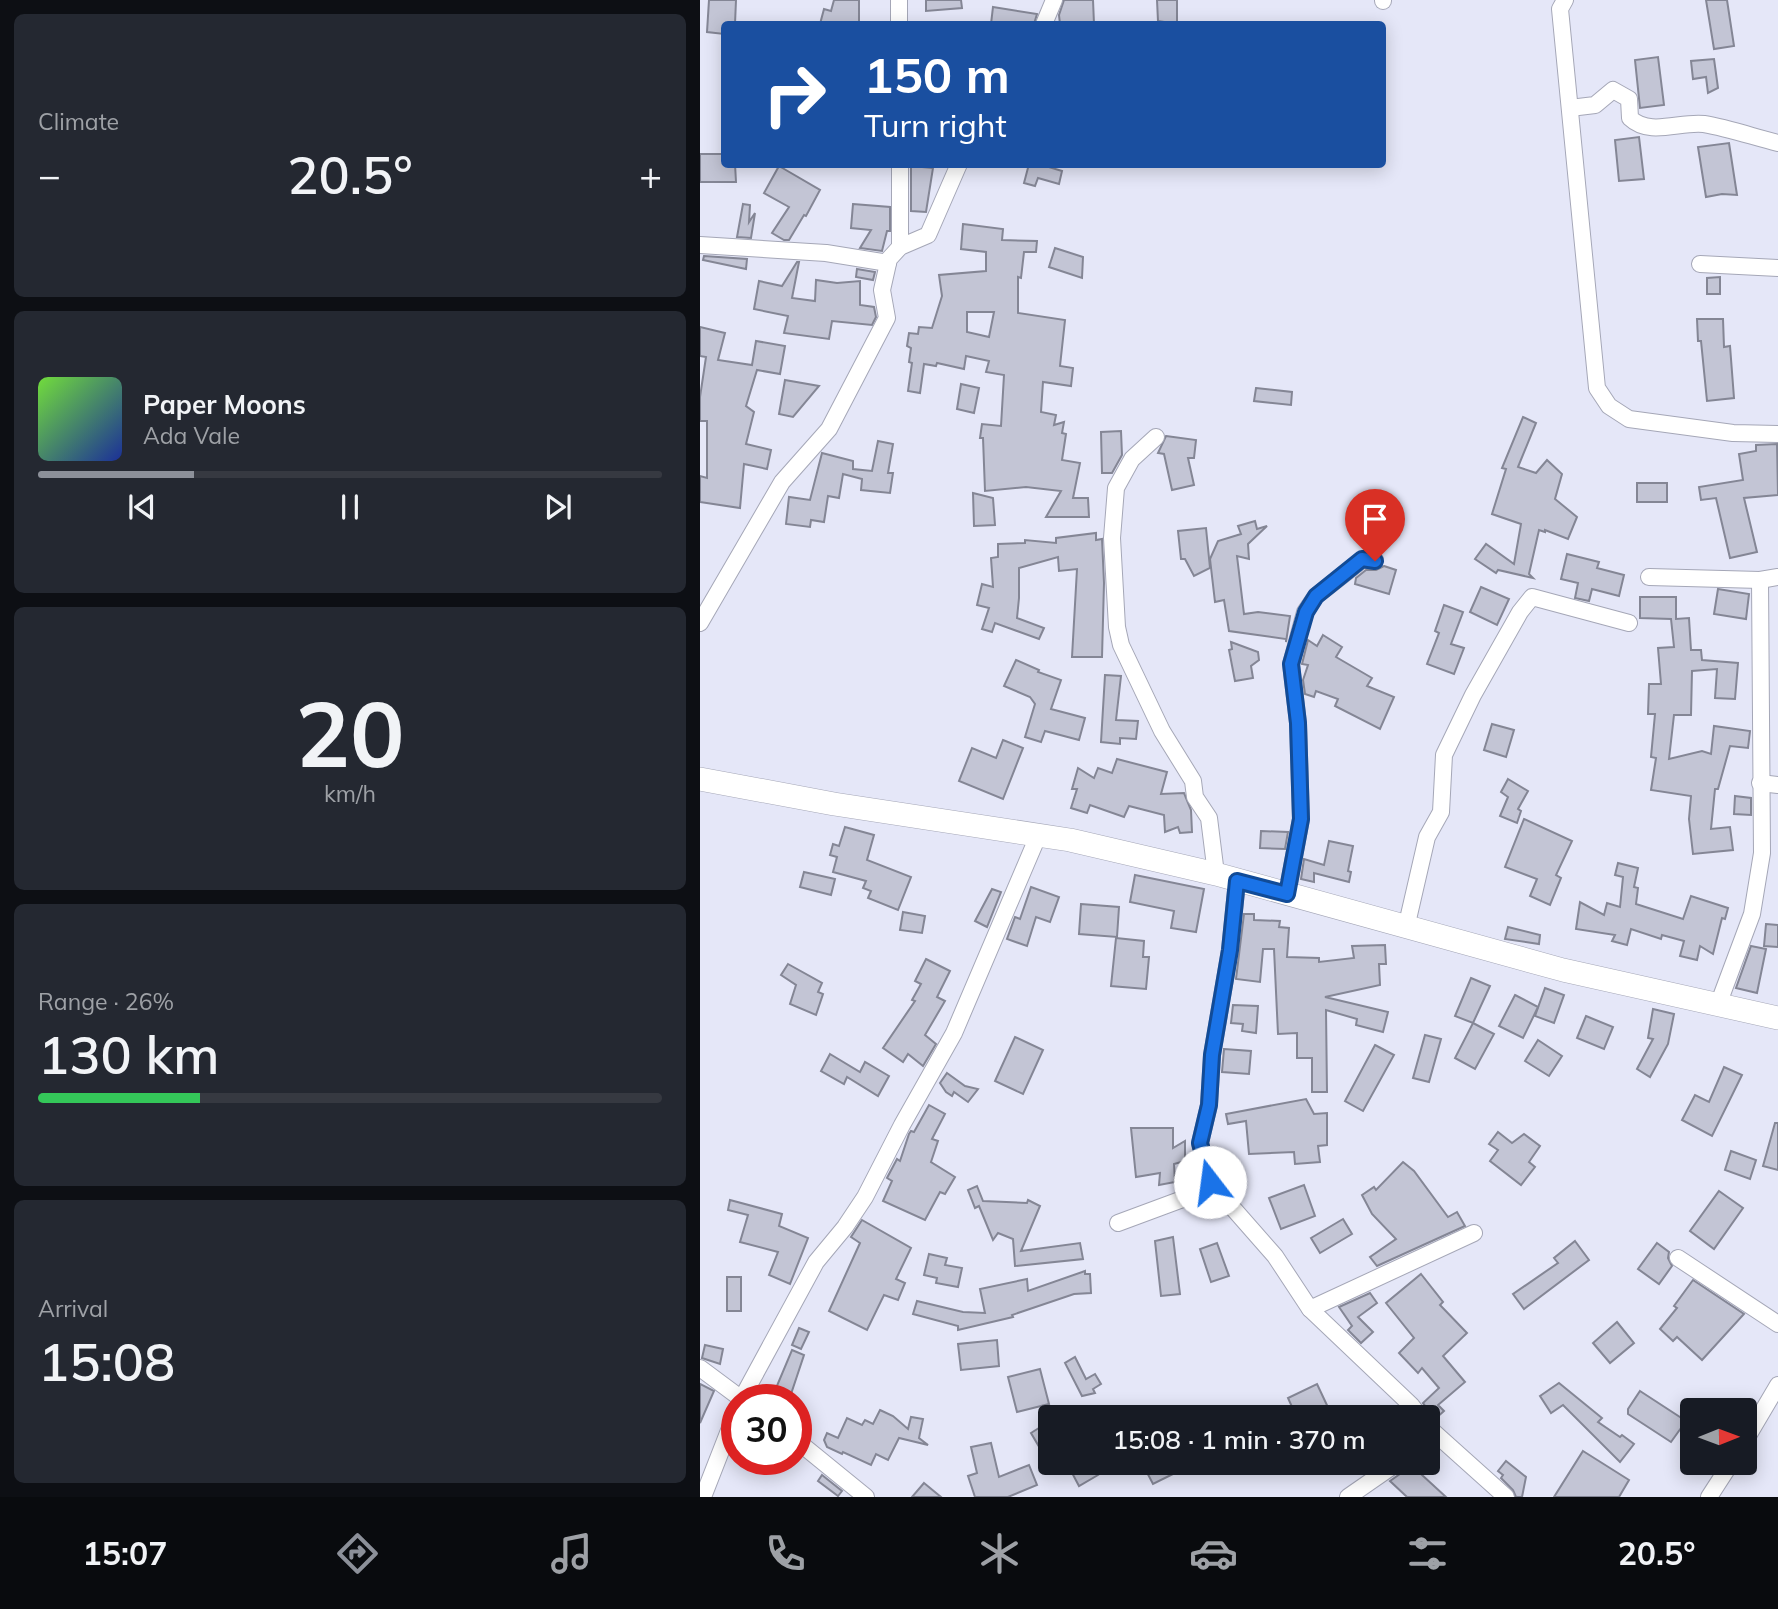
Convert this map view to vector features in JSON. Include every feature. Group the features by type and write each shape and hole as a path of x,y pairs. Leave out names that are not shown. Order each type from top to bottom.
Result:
{"street":[{"path":"899,0 899,21"},
{"path":"1045,21 1054,0"},
{"path":"1565,0 1560,9 1597,388 1609,406 1629,419 1733,433 1778,434"},
{"path":"1570,107 1595,105 1613,90 1629,99 1630,118 1637,125 1649,128 1702,124 1778,142"},
{"path":"900,168 900,247"},
{"path":"700,623 782,482 829,429 887,318 883,290 888,263 900,247 928,235 957,168"},
{"path":"700,245 825,253 888,263"},
{"path":"1700,264 1778,268"},
{"path":"1156,437 1132,459 1116,488 1112,538 1117,627 1121,645 1162,731 1193,781 1195,797 1209,818 1226,878 1230,950 1212,1055 1209,1105 1200,1143 1210,1182 1275,1256 1310,1309 1411,1405"},
{"path":"1287,894 1301,819 1298,723 1291,664 1306,612 1316,596 1362,559 1375,561"},
{"path":"1649,577 1760,580 1778,577"},
{"path":"1718,1005 1752,914 1762,853 1760,580"},
{"path":"1406,928 1427,837 1441,812 1444,755 1473,695 1520,612 1532,597 1629,623"},
{"path":"700,779 834,804 1070,840 1332,904 1406,928 1563,970 1778,1018"},
{"path":"1760,783 1778,785"},
{"path":"750,1384 816,1262 865,1197 954,1033 1038,836"},
{"path":"1118,1223 1215,1187"},
{"path":"1310,1309 1474,1233"},
{"path":"1678,1258 1778,1324"},
{"path":"700,1368 721,1386"},
{"path":"1757,1421 1778,1385"},
{"path":"1440,1442 1506,1497"},
{"path":"703,1497 721,1447"},
{"path":"812,1453 866,1497"},
{"path":"1348,1497 1380,1475"},
{"path":"1709,1497 1723,1475"}],"building":[{"path":"709,0 736,0 735,21 721,21 721,34 707,32"},
{"path":"834,0 859,0 859,21 821,21 824,9 831,11"},
{"path":"926,0 961,0 962,8 926,11"},
{"path":"1064,0 1093,0 1094,21 1060,21"},
{"path":"1157,0 1177,0 1177,21 1158,21"},
{"path":"1706,0 1727,0 1734,46 1714,49"},
{"path":"993,7 1037,14 1035,21 991,21"},
{"path":"1658,57 1664,105 1640,108 1635,60"},
{"path":"1714,59 1718,88 1708,93 1706,77 1693,79 1691,61"},
{"path":"1639,137 1644,179 1619,181 1615,140"},
{"path":"1729,143 1737,195 1706,197 1698,147"},
{"path":"700,154 721,154 721,168 735,168 736,182 700,182"},
{"path":"778,168 820,190 789,240 772,233 789,207 764,193"},
{"path":"911,168 933,168 926,212 911,211"},
{"path":"1028,168 1052,168 1062,171 1059,184 1038,178 1035,186 1024,183"},
{"path":"743,204 750,205 749,222 755,213 751,238 737,237"},
{"path":"853,204 890,207 890,231 887,231 882,251 860,248 871,230 851,228"},
{"path":"963,224 1003,229 1002,240 1037,241 1036,252 1024,252 1021,278 1018,277 1018,313 1065,320 1060,366 1073,368 1071,386 1043,382 1041,412 1056,415 1054,425 1064,422 1062,433 1066,434 1062,460 1080,463 1073,498 1088,498 1089,517 1046,517 1061,491 1026,487 985,491 983,438 980,438 982,424 1001,426 1004,375 986,372 989,361 966,356 964,369 937,363 936,366 924,364 920,393 908,391 912,363 909,362 911,348 907,346 909,333 918,334 919,327 932,328 942,296 939,275 986,271 986,252 961,249","holes":["967,312 994,312 989,337 967,332"]},
{"path":"1055,248 1083,257 1082,278 1049,267"},
{"path":"704,256 747,259 746,269 703,260"},
{"path":"797,262 792,298 815,301 816,280 837,283 860,281 860,305 874,307 876,317 872,325 832,321 829,339 784,333 788,316 754,309 759,281 782,286"},
{"path":"857,269 875,272 873,280 856,277"},
{"path":"1720,277 1720,294 1707,294 1707,278"},
{"path":"1697,319 1723,319 1724,347 1730,346 1734,398 1707,401"},
{"path":"700,327 725,333 718,360 752,365 756,341 785,346 780,374 757,370 746,406 754,412 746,444 771,450 767,469 744,464 740,508 700,502 700,476 707,478 707,421 700,421 700,397 706,357 700,356"},
{"path":"785,380 819,386 793,417 779,414"},
{"path":"961,384 979,388 974,413 957,409"},
{"path":"1256,388 1292,392 1291,405 1254,401"},
{"path":"1523,417 1536,423 1518,467 1536,473 1547,460 1562,474 1555,499 1577,517 1568,539 1539,530 1529,574 1533,578 1498,570 1496,573 1475,559 1486,544 1514,564 1521,524 1492,514 1506,469 1502,468"},
{"path":"1121,431 1122,455 1112,473 1102,473 1101,432"},
{"path":"1166,436 1196,440 1194,458 1188,458 1194,485 1172,490 1164,454 1158,453"},
{"path":"878,441 893,444 888,473 893,473 890,493 861,490 862,479 843,474 839,498 828,496 824,522 811,520 810,527 786,524 789,497 810,500 822,453 853,461 853,469 872,471"},
{"path":"1777,444 1778,495 1744,498 1757,552 1730,558 1716,498 1701,500 1699,487 1743,480 1739,454 1756,451 1756,445"},
{"path":"1637,483 1667,483 1667,502 1637,502"},
{"path":"973,493 993,498 995,525 974,526"},
{"path":"1255,521 1257,529 1267,526 1248,544 1249,559 1237,556 1244,614 1258,612 1290,616 1286,642 1286,639 1229,631 1224,600 1215,602 1210,559 1218,541 1241,534 1238,526"},
{"path":"1206,528 1210,568 1194,576 1185,559 1181,559 1178,531"},
{"path":"1096,533 1096,540 1102,539 1102,657 1072,657 1077,569 1059,571 1058,557 1019,568 1017,618 1044,628 1039,639 995,623 992,632 982,629 989,608 977,605 982,584 993,587 991,558 998,557 998,544 1025,543 1025,540 1056,543 1056,538"},
{"path":"1567,554 1599,562 1597,568 1624,575 1619,596 1592,589 1589,601 1575,598 1578,583 1561,579"},
{"path":"1384,566 1396,570 1389,594 1355,584 1356,578 1366,570 1376,570"},
{"path":"1481,587 1509,599 1497,625 1470,612"},
{"path":"1718,589 1749,594 1746,619 1714,614"},
{"path":"1640,597 1676,597 1676,619 1689,618 1691,650 1701,650 1702,660 1738,663 1735,699 1715,698 1717,669 1692,671 1691,715 1674,715 1669,759 1702,751 1711,754 1714,726 1750,731 1748,748 1730,746 1718,789 1715,789 1711,829 1730,827 1733,850 1693,854 1689,819 1691,796 1651,790 1656,758 1651,757 1655,714 1648,714 1649,684 1661,684 1658,648 1674,647 1671,619 1640,618"},
{"path":"1444,605 1463,612 1451,644 1464,648 1454,674 1427,664 1439,633 1435,631"},
{"path":"1323,635 1342,647 1336,657 1372,678 1367,686 1394,697 1380,729 1335,706 1338,699 1316,691 1314,697 1305,694 1303,680 1308,665 1302,664 1308,640 1317,646"},
{"path":"1231,642 1258,652 1259,660 1251,666 1253,678 1235,681 1229,650 1232,649"},
{"path":"1016,660 1061,680 1051,709 1085,718 1079,740 1045,731 1041,742 1025,737 1035,704 1030,697 1004,686"},
{"path":"1105,675 1121,676 1116,720 1138,721 1136,739 1120,738 1120,744 1101,742"},
{"path":"1492,724 1514,730 1506,757 1484,750"},
{"path":"1003,740 1023,748 1003,799 959,781 972,748 996,758"},
{"path":"1117,759 1167,772 1161,794 1184,793 1191,810 1192,832 1180,833 1178,827 1165,832 1164,815 1129,806 1124,817 1090,805 1087,813 1071,808 1077,789 1072,789 1078,768 1094,778 1098,768 1112,773"},
{"path":"1508,779 1528,791 1518,809 1521,811 1517,823 1500,816 1508,797 1501,792"},
{"path":"1735,796 1751,798 1751,815 1734,814"},
{"path":"1524,819 1572,841 1556,875 1561,878 1550,905 1530,896 1537,879 1505,867"},
{"path":"845,827 874,835 867,860 911,877 898,910 868,898 871,891 863,888 866,881 833,872 837,857 830,855 833,844 839,846"},
{"path":"1261,831 1288,832 1285,849 1260,848"},
{"path":"1329,841 1353,846 1348,871 1351,872 1349,882 1314,873 1314,882 1301,879 1304,859 1324,865"},
{"path":"1618,863 1638,868 1634,887 1638,888 1636,904 1683,919 1691,896 1728,908 1725,919 1722,918 1713,954 1700,946 1697,960 1680,956 1684,941 1662,935 1661,939 1631,929 1627,945 1612,941 1615,935 1576,929 1580,902 1604,915 1607,903 1620,907 1623,877 1615,875"},
{"path":"804,872 835,879 831,895 800,887"},
{"path":"1135,875 1204,889 1196,932 1171,928 1174,911 1130,902"},
{"path":"1031,887 1059,897 1050,922 1036,917 1027,946 1007,939 1015,917 1020,919"},
{"path":"992,889 1001,892 987,927 975,921"},
{"path":"1081,904 1119,907 1117,937 1079,934"},
{"path":"903,912 925,916 922,933 900,930"},
{"path":"1244,914 1254,914 1254,920 1280,921 1279,927 1289,928 1287,957 1319,958 1319,962 1354,958 1352,946 1385,945 1386,964 1379,964 1380,985 1325,997 1388,1012 1383,1032 1356,1025 1357,1019 1326,1010 1327,1092 1312,1092 1312,1058 1297,1058 1297,1033 1278,1034 1274,949 1263,949 1260,982 1236,979"},
{"path":"1766,924 1778,925 1778,947 1764,946"},
{"path":"1508,927 1540,935 1539,944 1505,939"},
{"path":"1116,938 1144,941 1143,957 1149,957 1146,989 1111,986"},
{"path":"1751,946 1766,949 1757,993 1736,988"},
{"path":"926,959 950,971 937,997 945,1001 925,1035 936,1044 923,1066 908,1054 903,1062 883,1048 915,1001 912,1000 921,984 915,981"},
{"path":"788,964 822,983 818,992 823,994 816,1015 790,1004 796,985 781,975"},
{"path":"1471,978 1490,986 1473,1023 1455,1016"},
{"path":"1545,988 1564,995 1554,1023 1535,1016"},
{"path":"1515,995 1538,1007 1523,1038 1499,1026"},
{"path":"1233,1005 1258,1006 1256,1033 1242,1031 1243,1024 1231,1023"},
{"path":"1653,1009 1674,1014 1668,1044 1650,1077 1637,1069 1653,1039 1648,1038"},
{"path":"1586,1016 1613,1027 1604,1049 1577,1038"},
{"path":"1473,1023 1494,1034 1475,1069 1455,1058"},
{"path":"1425,1035 1441,1039 1429,1082 1413,1078"},
{"path":"1015,1037 1043,1050 1023,1094 995,1081"},
{"path":"1538,1040 1562,1056 1549,1076 1525,1061"},
{"path":"1375,1045 1394,1055 1363,1111 1345,1101"},
{"path":"1224,1049 1251,1051 1249,1074 1222,1072"},
{"path":"830,1054 860,1072 865,1062 889,1076 878,1096 847,1077 844,1084 821,1071"},
{"path":"1724,1067 1742,1075 1712,1136 1682,1120 1695,1095 1709,1102"},
{"path":"947,1073 965,1086 978,1089 968,1102 954,1092 952,1096 946,1092 940,1083"},
{"path":"1306,1099 1314,1114 1327,1113 1327,1145 1318,1146 1320,1162 1295,1164 1294,1152 1249,1154 1246,1121 1228,1124 1226,1114"},
{"path":"929,1105 945,1114 932,1139 938,1141 931,1162 955,1177 945,1194 940,1192 925,1220 883,1201 892,1181 887,1178 897,1159 900,1161 909,1134 914,1132"},
{"path":"1775,1123 1778,1123 1778,1170 1763,1166"},
{"path":"1131,1128 1173,1128 1173,1148 1185,1141 1185,1161 1174,1164 1175,1182 1159,1185 1160,1173 1136,1177"},
{"path":"1498,1132 1512,1143 1524,1134 1540,1146 1529,1162 1535,1167 1521,1185 1490,1161 1498,1150 1489,1144"},
{"path":"1731,1151 1756,1160 1750,1179 1725,1170"},
{"path":"1403,1162 1414,1171 1448,1217 1457,1212 1465,1226 1377,1266 1370,1257 1396,1239 1372,1214 1362,1195 1374,1187 1376,1190"},
{"path":"1304,1185 1315,1216 1281,1229 1269,1198"},
{"path":"977,1186 983,1201 1027,1203 1028,1200 1040,1206 1021,1251 1080,1243 1083,1259 1015,1266 1013,1239 998,1233 993,1240 979,1206 975,1208 968,1190"},
{"path":"1719,1191 1743,1208 1714,1249 1690,1231"},
{"path":"730,1200 782,1214 779,1226 808,1238 790,1284 769,1275 778,1252 740,1242 748,1215 728,1210"},
{"path":"1343,1219 1352,1234 1320,1253 1311,1238"},
{"path":"862,1220 911,1248 896,1279 905,1283 898,1300 884,1295 867,1330 829,1311 860,1243 851,1237"},
{"path":"1173,1237 1180,1294 1161,1296 1155,1241"},
{"path":"1575,1241 1589,1260 1524,1309 1513,1294 1558,1263 1554,1258"},
{"path":"1217,1243 1229,1276 1211,1282 1200,1249"},
{"path":"1657,1243 1669,1252 1668,1258 1672,1266 1659,1284 1638,1269"},
{"path":"929,1254 947,1258 945,1265 962,1268 958,1287 936,1283 937,1278 924,1275"},
{"path":"1085,1271 1085,1274 1090,1274 1091,1293 1074,1294 1012,1315 1013,1317 958,1330 958,1326 913,1314 917,1301 963,1312 985,1313 980,1289 1027,1279 1028,1291"},
{"path":"1421,1274 1443,1302 1440,1305 1467,1333 1443,1356 1465,1382 1438,1405 1423,1403 1439,1388 1422,1368 1418,1373 1399,1353 1414,1338 1386,1303"},
{"path":"727,1277 741,1277 741,1311 727,1311"},
{"path":"1693,1280 1744,1314 1702,1360 1677,1337 1673,1341 1660,1329 1677,1308 1674,1306"},
{"path":"1370,1293 1377,1303 1358,1317 1373,1332 1361,1343 1348,1330 1352,1326 1339,1307"},
{"path":"1617,1322 1634,1343 1610,1363 1593,1343"},
{"path":"799,1328 809,1332 801,1349 792,1345"},
{"path":"997,1340 999,1366 961,1370 958,1344"},
{"path":"705,1345 723,1349 720,1364 702,1358"},
{"path":"792,1350 804,1355 794,1384 778,1384"},
{"path":"1075,1357 1086,1379 1095,1374 1101,1384 1093,1389 1095,1393 1082,1396 1065,1363"},
{"path":"1040,1369 1049,1404 1017,1412 1008,1377"},
{"path":"1559,1383 1602,1418 1598,1422 1634,1444 1620,1462 1563,1405 1551,1413 1540,1396"},
{"path":"700,1384 714,1391 700,1423"},
{"path":"1317,1384 1327,1405 1291,1405 1288,1398"},
{"path":"1640,1391 1680,1417 1680,1429 1671,1442 1628,1414 1628,1409"},
{"path":"880,1410 893,1416 908,1429 911,1417 923,1419 919,1438 928,1445 899,1438 888,1460 876,1454 871,1465 827,1447 824,1440 827,1433 838,1438 847,1418 862,1425 865,1420 873,1424"},
{"path":"1038,1429 1038,1445 1031,1433"},
{"path":"991,1443 999,1477 1029,1465 1037,1485 1008,1497 975,1497 968,1476 977,1473 971,1447"},
{"path":"1583,1451 1629,1480 1619,1497 1554,1497"},
{"path":"1506,1461 1526,1477 1522,1497 1516,1497 1501,1478 1503,1475 1498,1471"},
{"path":"822,1475 842,1491 838,1496 818,1481"},
{"path":"1073,1475 1098,1475 1079,1486"},
{"path":"1148,1475 1171,1475 1153,1484"},
{"path":"1398,1475 1422,1475 1446,1497 1407,1497 1390,1481"},
{"path":"924,1483 941,1497 912,1497"}],"route":[{"path":"1210,1182 1200,1143 1209,1105 1212,1055 1230,950 1237,881 1287,894 1301,819 1298,723 1291,664 1306,612 1316,596 1362,559 1375,561"}]}
